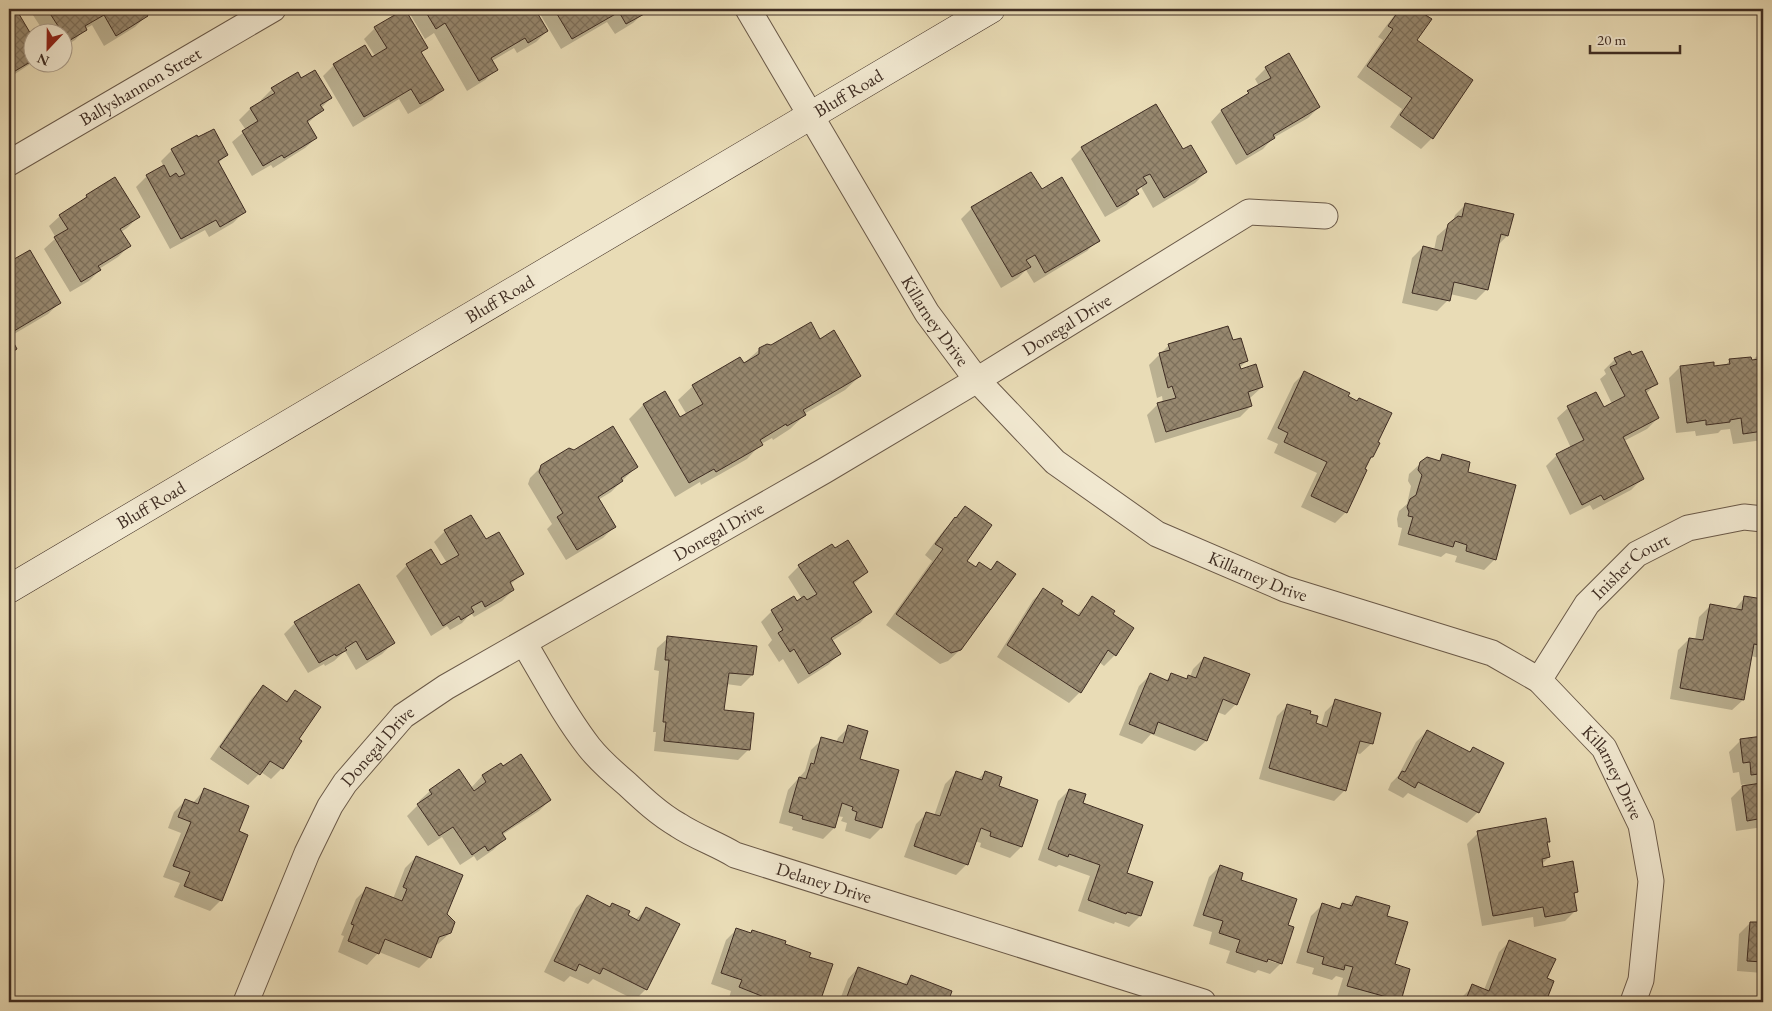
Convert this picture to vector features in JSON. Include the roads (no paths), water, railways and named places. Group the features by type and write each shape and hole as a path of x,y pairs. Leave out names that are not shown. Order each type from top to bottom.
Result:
{"main road":[{"name":"Bluff Road","path":"9,589 991,9"}],"street":[{"name":"Ballyshannon Street","path":"9,163 273,9"},
{"name":"Killarney Drive","path":"748,9 926,313 977,380 1055,462 1157,534 1285,589 1492,653 1539,680 1604,748 1641,825 1651,881 1641,980 1632,1002"},
{"name":"Donegal Drive","path":"246,1002 307,853 330,806 345,783 403,716 446,687 824,472 977,380 1248,212 1325,216"},
{"name":"Inisher Court","path":"1539,680 1587,604 1637,554 1688,528 1744,517 1763,519"},
{"name":"Delaney Drive","path":"524,643 564,710 590,748 636,794 670,820 702,838 735,854 1203,1002"}]}
